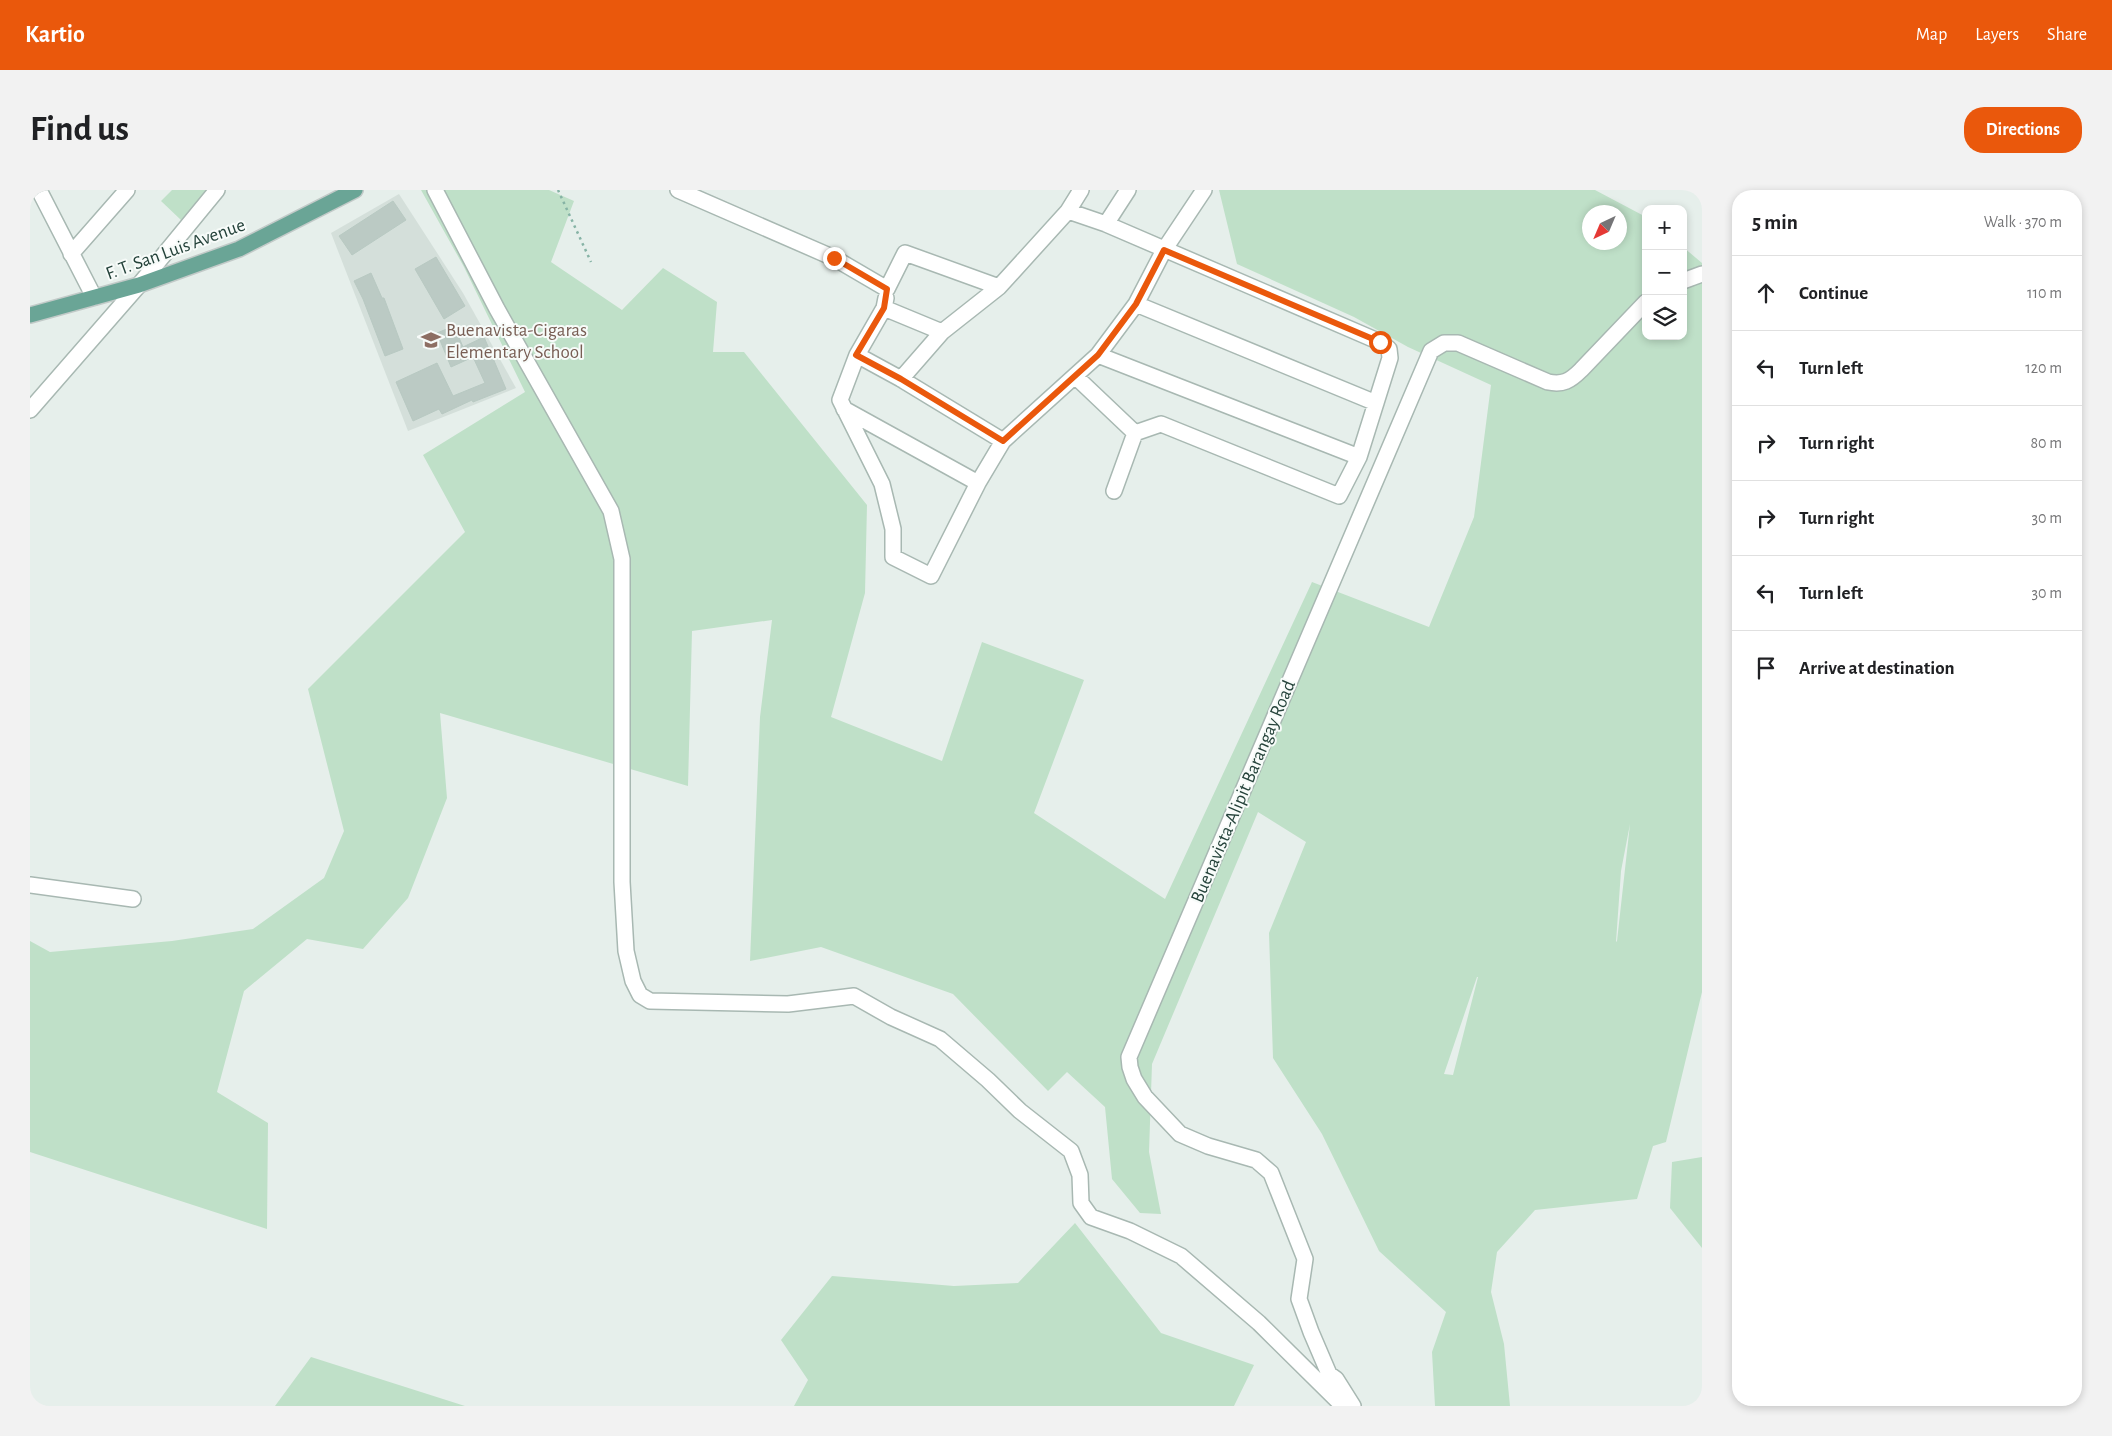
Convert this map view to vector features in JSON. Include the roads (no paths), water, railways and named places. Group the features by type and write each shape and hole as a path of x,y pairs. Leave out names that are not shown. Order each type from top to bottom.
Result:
{"main road":[{"name":"F. T. San Luis Avenue","path":"30,316 139,286 239,249 355,190"}],"street":[{"path":"39,190 94,297"},
{"path":"71,254 127,190"},
{"path":"30,410 139,286 217,190"},
{"path":"435,190 497,309 611,511 622,568 622,872 626,951 633,980 640,995 650,1001 788,1004 854,996 891,1017 940,1039 988,1080 1020,1111 1071,1151 1080,1175 1081,1203 1090,1217 1130,1231 1182,1256 1260,1323 1344,1406"},
{"path":"901,379 942,332 999,287 1068,212 1082,190"},
{"path":"1106,224 1128,190"},
{"path":"999,287 905,253 887,289 884,308 856,355 840,400 882,484 893,530 893,557 931,576 978,483 1003,441 1052,396 1076,377 1098,355 1136,304 1164,250 1204,190"},
{"path":"686,191 834,258 887,289"},
{"path":"1068,212 1106,224 1380,342 1389,349 1390,358 1359,457 1339,496 1161,424 1135,433"},
{"path":"1687,279 1702,274"},
{"path":"1136,304 1376,403"},
{"name":"Buenavista-Alipit Barangay Road","path":"1353,1406 1336,1380 1329,1374 1310,1332 1299,1299 1305,1259 1271,1173 1256,1160 1208,1146 1180,1134 1145,1097 1134,1078 1129,1057 1431,351 1444,343 1458,343 1548,382 1560,384 1570,380 1581,370 1642,306"},
{"path":"884,308 942,332"},
{"path":"856,355 901,379 1003,441"},
{"path":"1098,355 1359,457"},
{"path":"1076,377 1135,433"},
{"path":"844,409 978,483"},
{"path":"1114,491 1135,433"},
{"path":"30,885 133,899"}],"place":[{"name":"Buenavista-Cigaras Elementary School","path":"431,340"}]}
